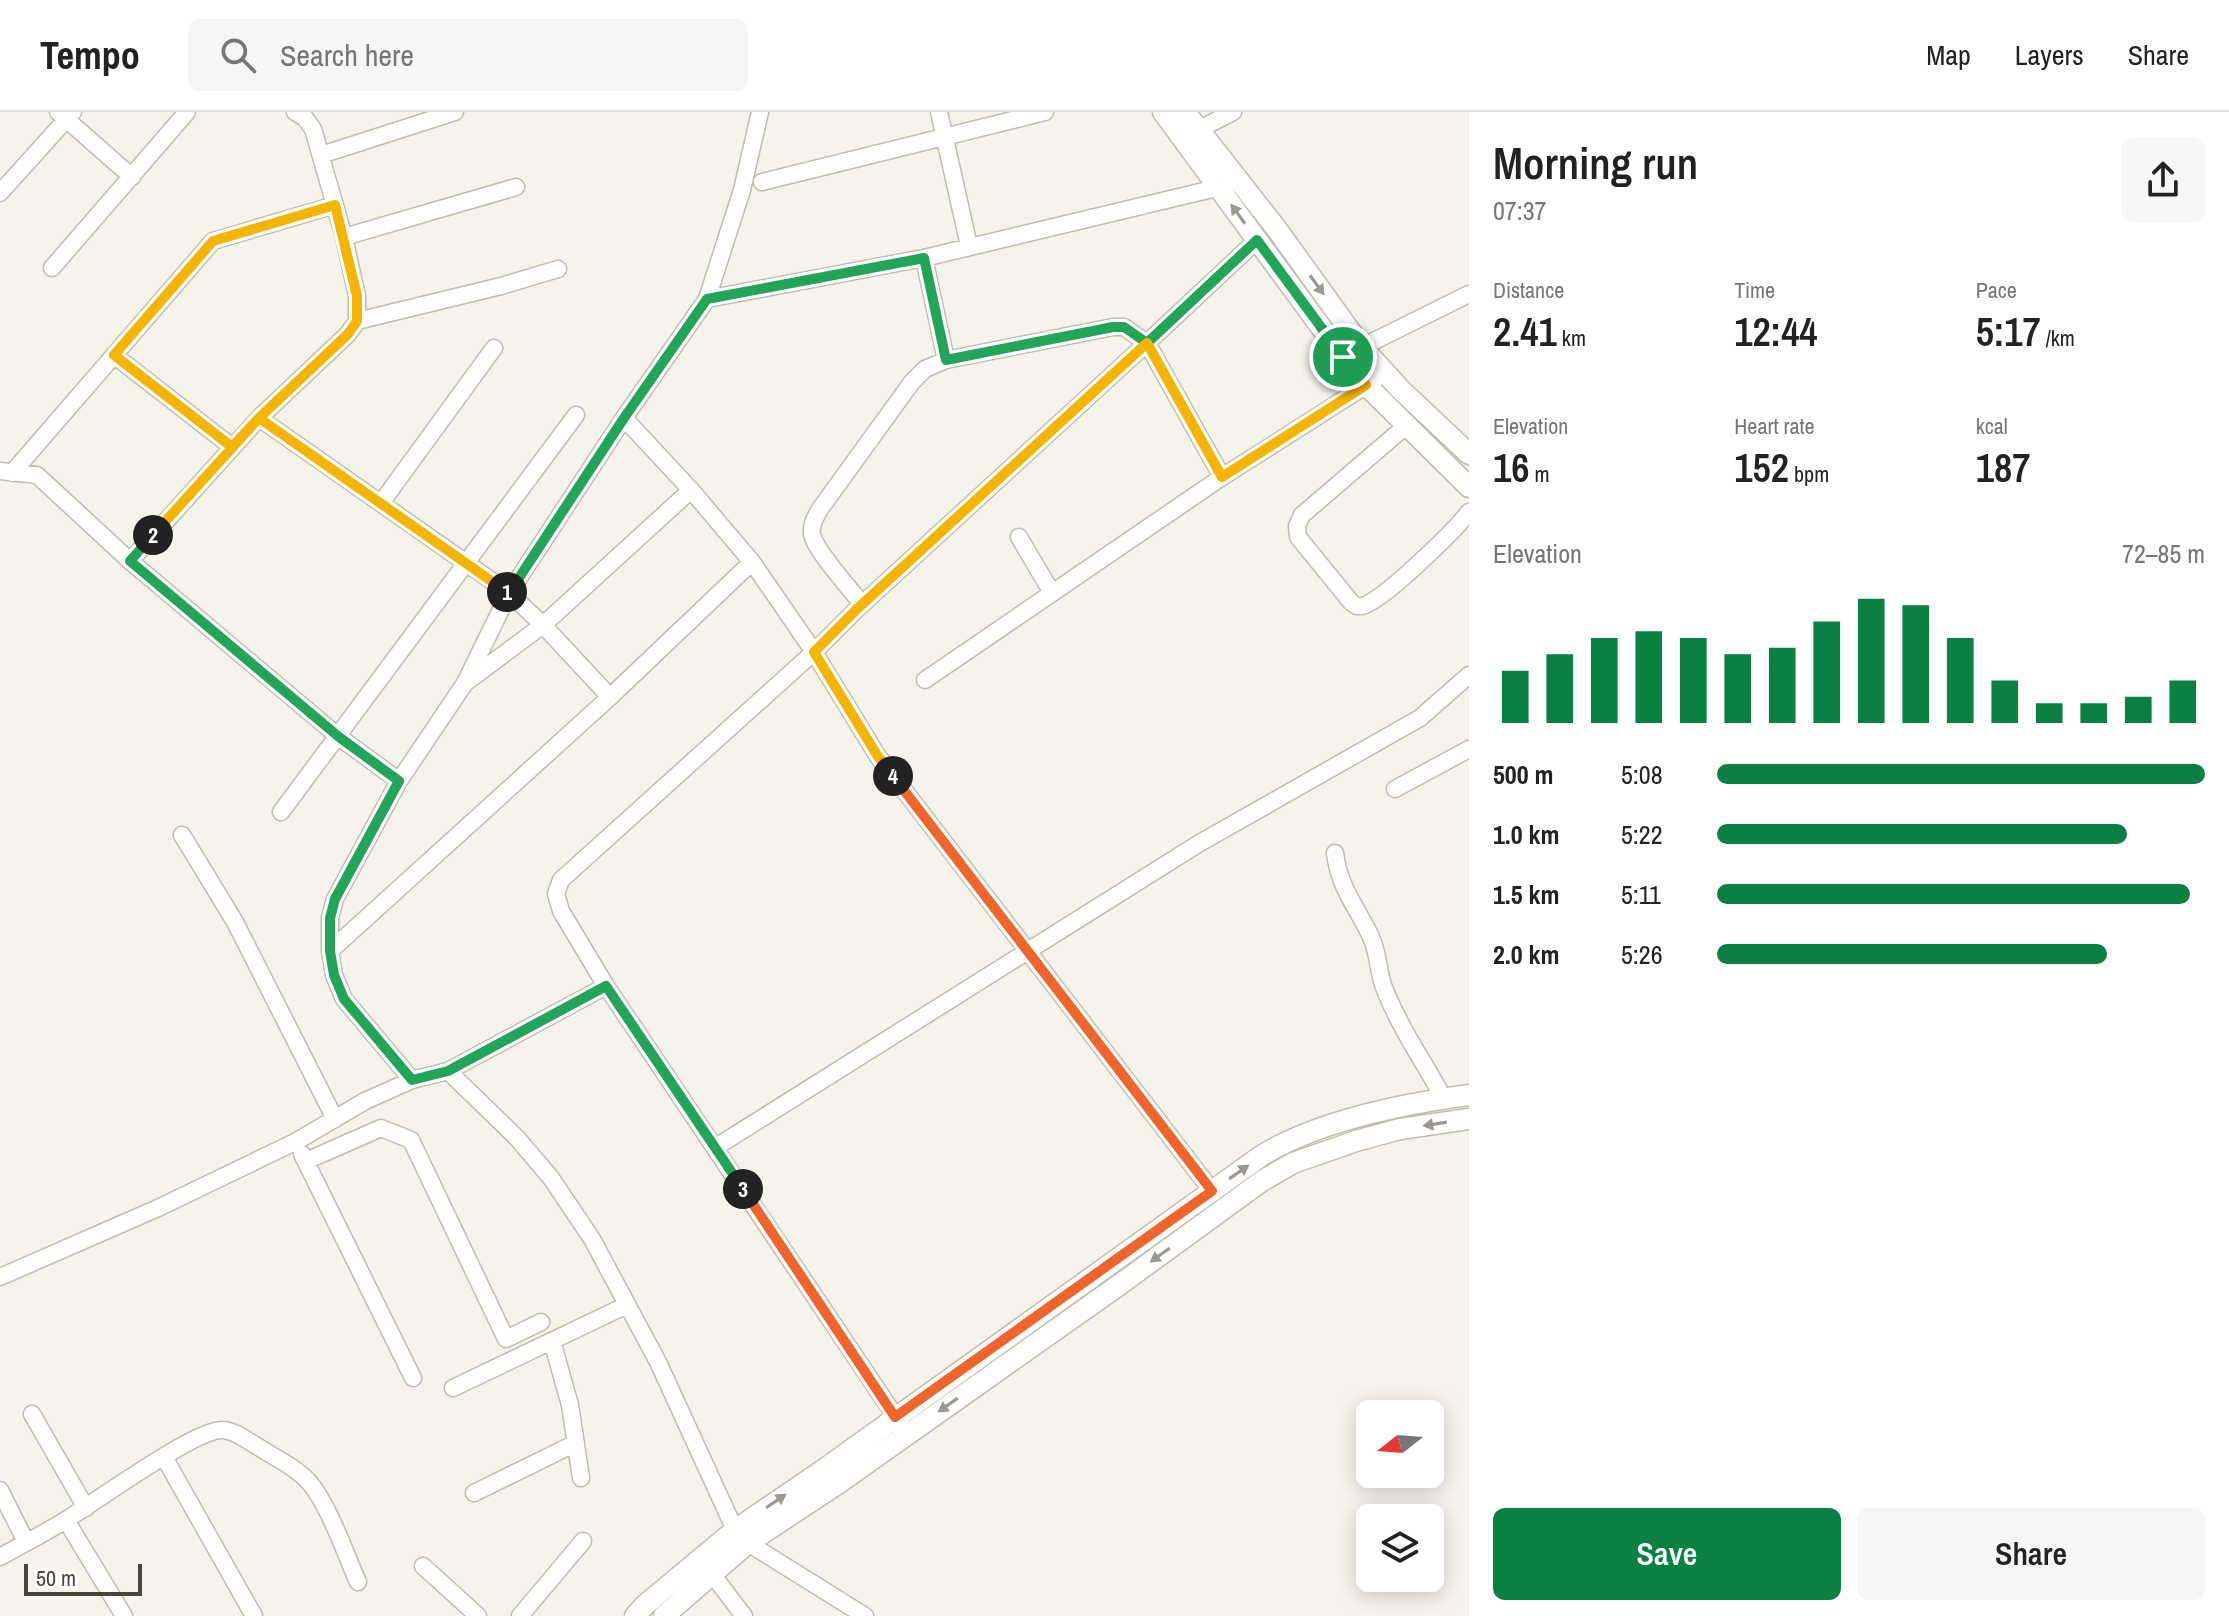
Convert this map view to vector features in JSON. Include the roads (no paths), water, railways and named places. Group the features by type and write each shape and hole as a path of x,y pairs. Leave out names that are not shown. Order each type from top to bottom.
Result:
{"street":[{"path":"52,268 187,112"},
{"path":"130,561 259,418 348,334 357,321 357,296 321,155 313,129 305,118 295,112"},
{"path":"321,155 455,112"},
{"path":"408,1081 344,999 334,975 330,918 335,899 399,781 465,683 509,593 707,299 742,190 760,112"},
{"path":"939,112 969,246"},
{"path":"762,182 1045,112"},
{"path":"1163,112 1240,182 1361,346 1469,454"},
{"path":"1185,112 1190,134 1218,188 1343,357 1366,385 1469,487"},
{"path":"1190,134 1233,112"},
{"path":"0,193 66,115 132,177"},
{"path":"707,299 924,258 1240,182"},
{"path":"344,237 516,187"},
{"path":"6,472 213,241 335,205"},
{"path":"901,1426 606,986 561,911 556,894 561,880 814,652 862,604 1257,240"},
{"path":"924,258 946,360"},
{"path":"357,321 558,269"},
{"path":"1343,357 1469,294"},
{"path":"862,604 812,538 812,523 912,382 925,369 946,360 1124,327 1147,343 1222,477"},
{"path":"381,503 494,348"},
{"path":"114,355 232,447"},
{"path":"925,680 1222,477 1385,373"},
{"path":"281,812 576,415"},
{"path":"259,418 509,593 610,697"},
{"path":"624,418 752,562 814,652 877,755 1212,1191"},
{"path":"1407,425 1302,515 1297,526 1298,537 1351,602 1364,606 1389,589 1459,526 1469,512"},
{"path":"6,472 37,475 130,561 339,737 399,781"},
{"path":"465,683 543,625 691,490"},
{"path":"1019,537 1052,593"},
{"path":"330,951 610,697 752,562"},
{"path":"716,1147 1198,844 1420,718 1469,675"},
{"path":"1395,789 1469,749"},
{"path":"182,835 235,922 335,1119"},
{"path":"1335,853 1346,895 1372,938 1382,982 1393,1007 1444,1099"},
{"path":"1,1274 158,1208 297,1141 365,1101 408,1081 448,1071 606,986"},
{"path":"448,1071 517,1138 551,1178 592,1239 658,1362 742,1536 865,1616"},
{"path":"901,1426 1212,1191 1282,1143 1348,1121 1415,1104 1469,1095"},
{"path":"664,1616 676,1592 823,1470 901,1426 1119,1285 1239,1197 1283,1169 1320,1152 1400,1129 1469,1119"},
{"path":"306,1161 381,1128 411,1140 506,1339 541,1322"},
{"path":"297,1141 413,1378"},
{"path":"453,1388 627,1305"},
{"path":"558,1338 581,1478"},
{"path":"32,1414 86,1508"},
{"path":"0,1557 86,1508 207,1432 221,1430 231,1431 296,1471 309,1483 320,1498 358,1582"},
{"path":"474,1493 576,1443"},
{"path":"164,1457 254,1616"},
{"path":"0,1490 26,1542"},
{"path":"66,1520 124,1616"},
{"path":"640,1611 712,1574 742,1536"},
{"path":"520,1616 583,1541"},
{"path":"423,1566 478,1616"},
{"path":"712,1574 744,1616"}]}
